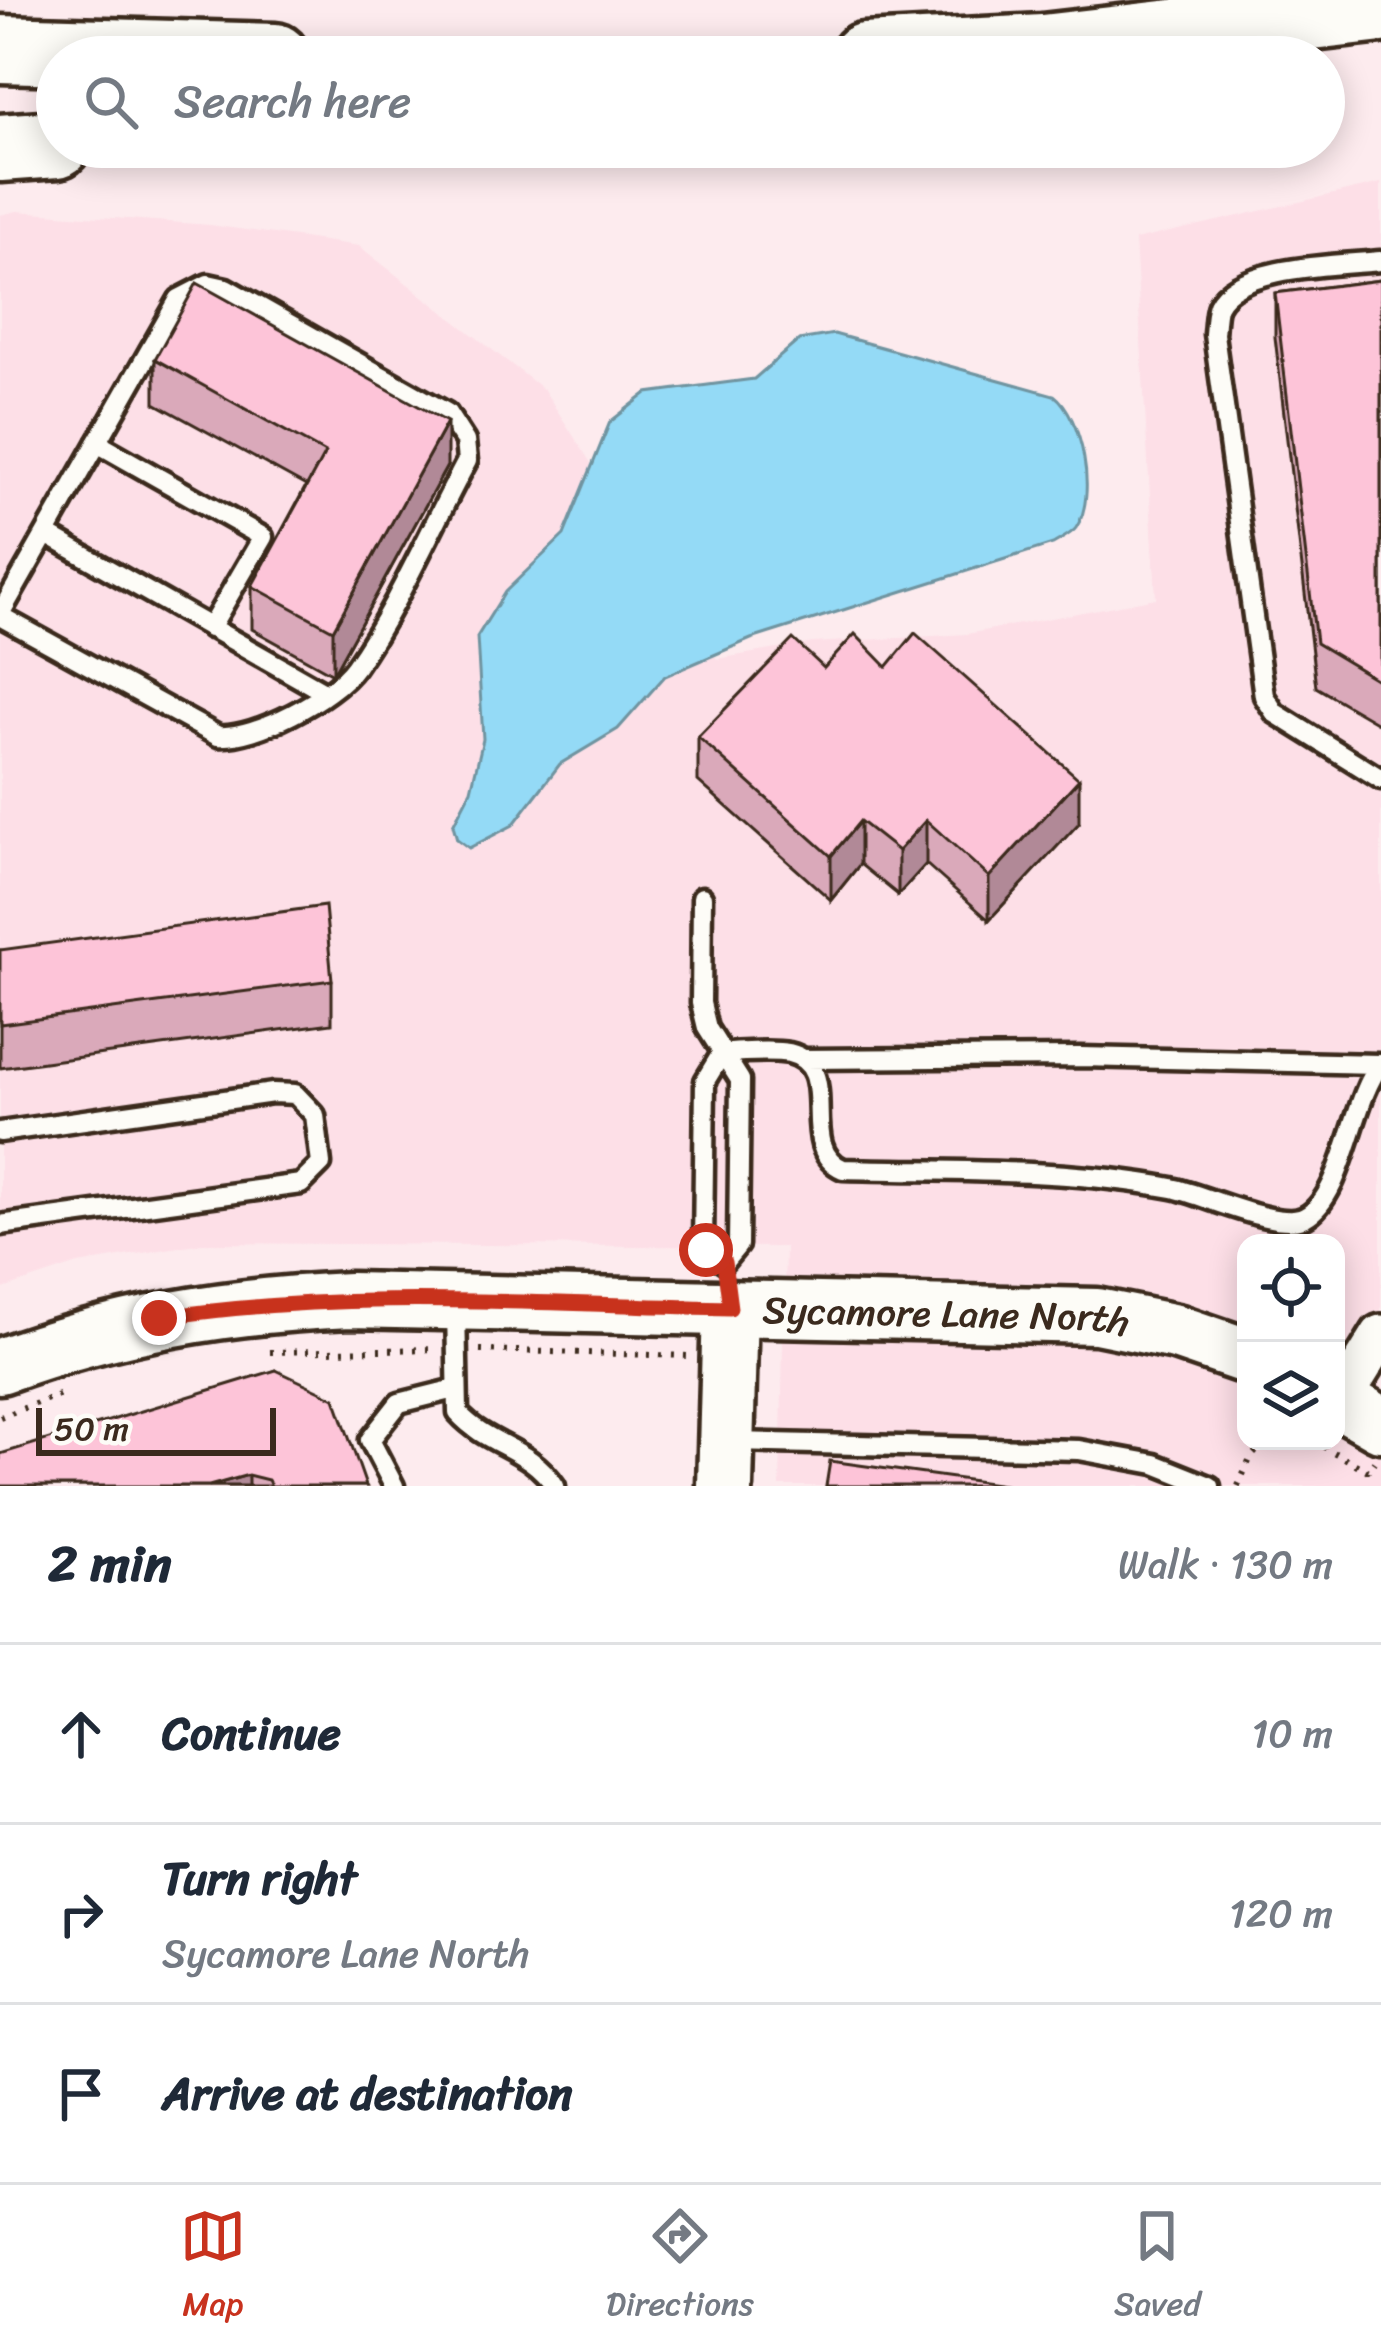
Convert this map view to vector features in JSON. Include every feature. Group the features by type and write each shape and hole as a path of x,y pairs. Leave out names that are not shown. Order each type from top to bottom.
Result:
{"highway":[{"path":"1146,36 1378,9"},
{"path":"1225,36 1378,9"},
{"path":"0,49 36,50"}],"street":[{"name":"Sycamore Lane North","path":"0,1366 159,1318 254,1304 456,1326 728,1309 1097,1316 1176,1332 1237,1353"},
{"path":"726,1464 728,1309"},
{"path":"1353,1408 1381,1335"}],"lane":[{"path":"1381,261 1268,274 1237,286 1218,305 1214,334 1264,696 1275,713 1381,778"},
{"path":"208,284 226,288 447,413 460,428 467,461 353,671 260,731 218,736 0,615 46,534 179,298 208,284"},
{"path":"97,443 263,537 211,628"},
{"path":"46,534 324,692"},
{"path":"702,897 701,1003 722,1053 740,1080 737,1245 728,1309"},
{"path":"722,1053 786,1052 804,1059 1082,1057 1379,1064 1323,1200 1304,1217 1285,1221 1175,1189 1074,1174 843,1169 829,1163 820,1150 816,1076 804,1059"},
{"path":"722,1053 705,1081 703,1246 728,1309"},
{"path":"0,1132 273,1093 295,1094 315,1114 321,1164 301,1184 0,1225"},
{"path":"456,1326 458,1413 473,1430 535,1459 555,1486"},
{"path":"394,1486 370,1440 399,1403 455,1389"},
{"path":"726,1464 1079,1450 1155,1464 1210,1486"}],"path":[{"path":"268,1352 456,1326 728,1309"},
{"path":"0,1417 75,1388"},
{"path":"1238,1486 1258,1450"}],"shaded area":[{"path":"1381,183 1381,1486 780,1486 785,1247 202,1243 78,1264 0,1290 0,215 17,211 210,225 359,246 544,390 717,659 813,643 967,634 1156,598 1135,240"}],"water":[{"path":"834,334 1054,395 1072,420 1084,457 1086,497 1076,528 1053,544 751,639 665,676 618,729 560,764 513,825 469,848 457,839 453,825 471,790 483,739 477,637 505,592 564,535 610,422 647,393 754,379 799,340"}],"building":[{"path":"1381,280 1381,682 1316,643 1275,293"},
{"path":"197,283 447,422 333,630 252,586 325,453 155,359"},
{"path":"915,633 1079,779 989,877 926,820 898,851 860,821 831,856 698,737 793,639 824,668 855,634 887,667"},
{"path":"325,906 332,980 0,1024 0,950"},
{"path":"276,1370 335,1398 366,1486 271,1486 268,1480 248,1475 209,1486 0,1486 0,1454"},
{"path":"830,1461 1011,1486 826,1486"}],"route":[{"path":"159,1318 254,1304 350,1300 730,1308 724,1262 706,1250"}]}
